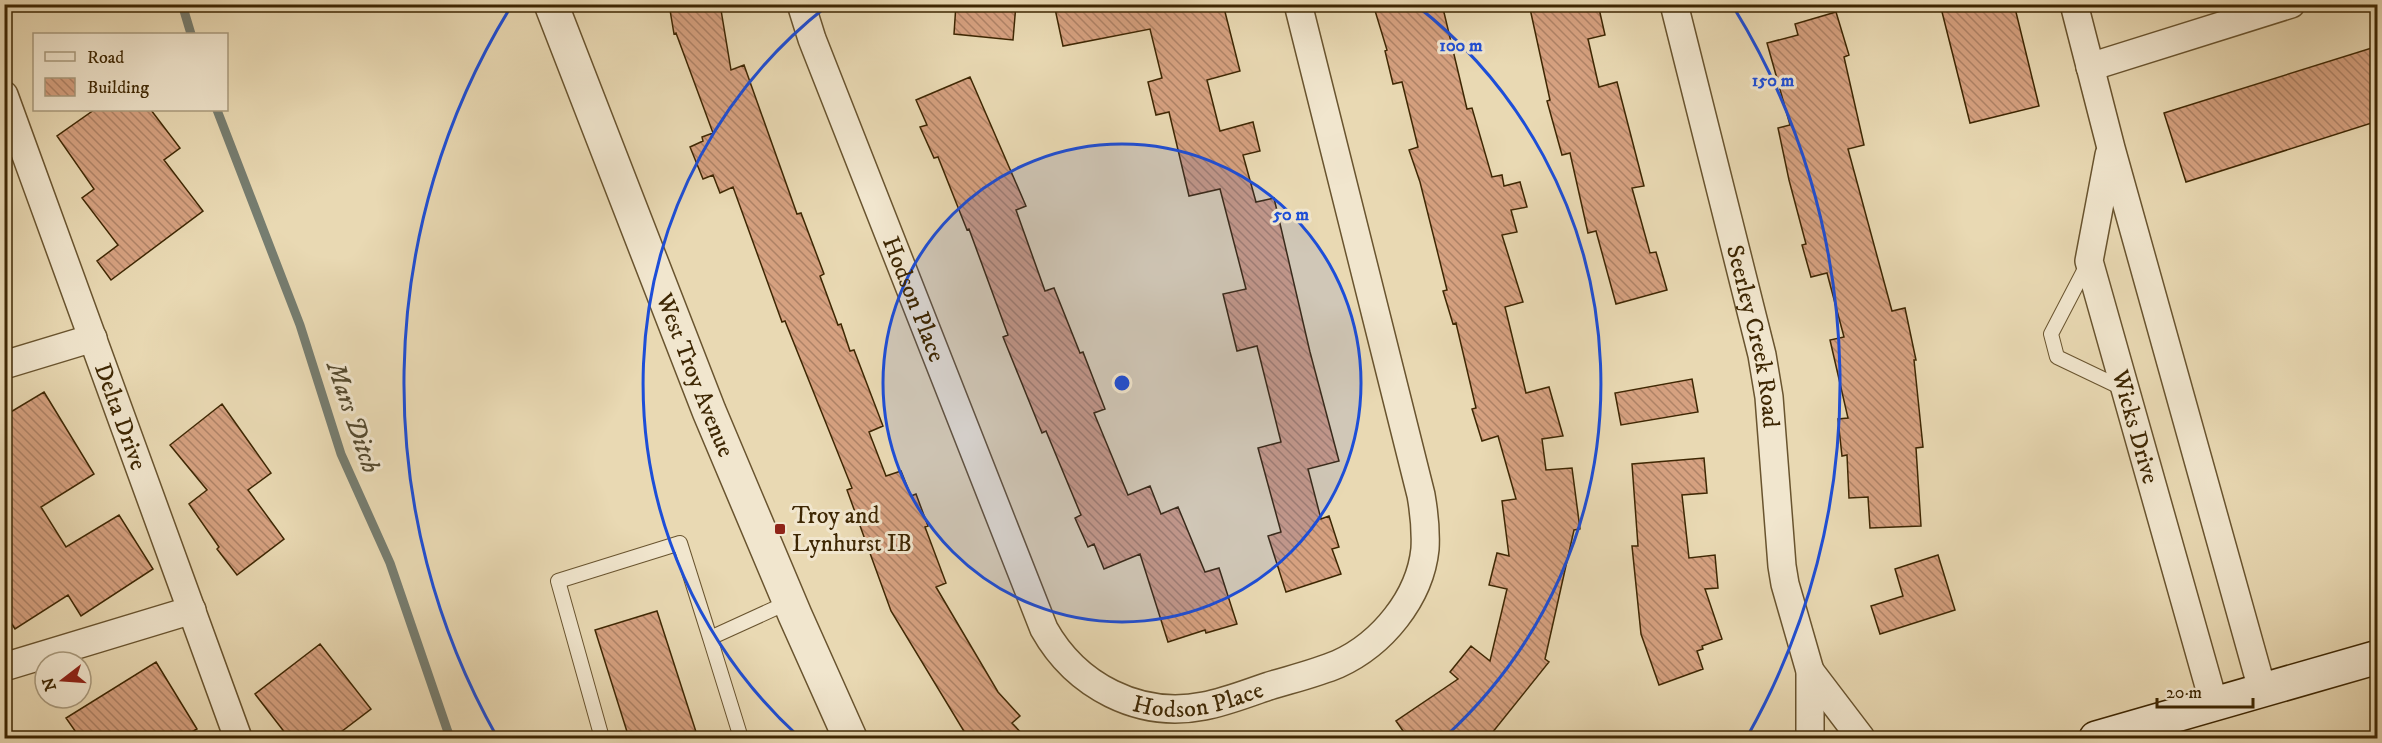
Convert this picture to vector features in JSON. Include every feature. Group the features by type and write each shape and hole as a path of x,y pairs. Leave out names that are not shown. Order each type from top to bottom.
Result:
{"street":[{"name":"West Troy Avenue","path":"551,4 709,411 789,602 850,738"},
{"name":"Hodson Place","path":"801,4 812,39 1044,629 1070,666 1087,681 1136,704 1183,709 1216,703 1330,667 1362,650 1386,630 1399,614 1418,578 1425,550 1421,495 1298,4"},
{"name":"Seerley Creek Road","path":"1674,4 1757,334 1769,397 1785,584 1810,670 1810,738"},
{"name":"Wicks Drive","path":"2074,4 2111,148 2262,689"},
{"path":"2090,66 2290,4"},
{"name":"Delta Drive","path":"4,95 238,738"},
{"name":"Wicks Drive","path":"2111,148 2089,261 2214,704"},
{"path":"4,365 93,338"},
{"path":"4,667 192,610"},
{"path":"2096,738 2378,657"},
{"name":"Seerley Creek Road","path":"1810,670 1861,738"}],"lane":[{"path":"2089,261 2051,334 2057,357 2124,389"},
{"path":"602,738 558,580 680,543 741,738"},
{"path":"710,638 789,602"}],"building":[{"path":"669,4 720,4 731,70 744,65 797,214 801,213 824,274 820,276 838,325 841,324 850,351 854,350 883,426 869,432 886,476 901,471 911,496 916,494 928,526 925,527 946,583 936,587 998,692 1020,716 1012,723 1026,738 968,738 891,611 847,490 852,488 785,321 782,322 733,187 720,193 713,175 703,179 690,147 703,141 702,137 713,133 676,33 674,34"},
{"path":"956,4 1016,4 1013,40 954,34"},
{"path":"1054,4 1223,4 1240,71 1207,80 1220,131 1253,122 1260,151 1243,155 1256,202 1274,198 1310,352 1339,461 1308,469 1321,519 1329,516 1339,547 1332,549 1341,574 1286,592 1268,536 1281,532 1258,448 1281,442 1257,346 1237,351 1223,294 1246,289 1220,189 1189,196 1169,112 1156,115 1148,82 1162,78 1150,29 1063,46"},
{"path":"1373,4 1442,4 1467,109 1472,108 1492,177 1502,175 1504,186 1520,182 1527,207 1511,210 1517,232 1502,235 1523,302 1505,307 1526,393 1549,387 1563,436 1542,439 1546,470 1572,468 1580,529 1574,530 1545,659 1549,662 1488,738 1408,738 1396,721 1458,679 1450,672 1471,646 1490,661 1507,589 1489,585 1497,553 1509,556 1502,501 1516,499 1498,436 1482,441 1472,409 1476,408 1456,323 1453,324 1443,291 1447,290 1420,182 1409,150 1418,147 1402,82 1393,84 1385,51 1387,50"},
{"path":"1529,4 1598,4 1605,35 1588,39 1599,87 1617,82 1644,186 1632,188 1650,253 1656,252 1667,290 1616,304 1596,231 1588,233 1570,153 1562,155 1547,101 1550,100"},
{"path":"1940,4 2014,4 2039,106 1970,123"},
{"path":"1836,12 1849,55 1844,57 1864,145 1848,149 1892,311 1905,308 1916,360 1914,360 1923,447 1916,448 1921,526 1870,528 1868,497 1849,498 1847,455 1842,456 1838,419 1848,418 1830,340 1844,337 1827,273 1811,277 1802,245 1806,244 1778,128 1790,125 1767,43 1798,35 1795,24"},
{"path":"2378,46 2378,121 2186,182 2164,113"},
{"path":"970,77 1026,206 1016,210 1045,291 1054,288 1080,353 1083,352 1105,409 1094,413 1128,495 1150,486 1161,514 1178,507 1205,572 1219,568 1237,624 1206,633 1205,630 1168,642 1140,554 1104,569 1094,544 1088,547 1075,518 1081,515 1046,431 1042,433 1003,337 1008,335 969,229 967,230 938,157 934,158 920,127 927,125 916,100"},
{"path":"93,111 152,111 180,148 164,160 203,211 111,280 97,261 118,245 82,198 94,189 57,136"},
{"path":"1692,379 1698,412 1621,425 1615,393"},
{"path":"44,392 94,474 41,507 66,547 119,515 153,569 81,616 68,595 15,629 4,612 4,416"},
{"path":"222,404 271,473 248,490 284,539 237,575 217,549 219,547 189,504 207,490 170,445"},
{"path":"1704,458 1707,493 1682,495 1689,558 1715,555 1718,588 1705,589 1722,639 1702,646 1703,649 1697,651 1703,669 1659,685 1641,634 1632,546 1638,546 1632,464"},
{"path":"1938,555 1955,610 1880,634 1871,606 1903,596 1895,569"},
{"path":"657,611 698,738 629,738 595,630"},
{"path":"320,644 371,709 333,738 289,738 255,694"},
{"path":"156,662 197,729 181,738 80,738 66,718 79,710 93,710 93,701"}],"waterway":[{"name":"Mars Ditch","path":"182,4 191,33"},
{"name":"Mars Ditch","path":"217,111 300,325 341,454 390,563 450,738"}],"place":[{"name":"Troy and Lynhurst IB","path":"780,529"}]}
